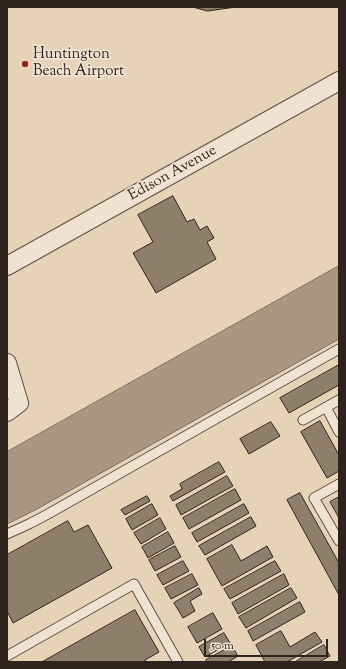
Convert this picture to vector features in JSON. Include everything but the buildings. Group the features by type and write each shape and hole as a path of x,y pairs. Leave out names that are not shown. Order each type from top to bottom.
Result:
{"street":[{"name":"Edison Avenue","path":"7,266 339,81"},
{"path":"7,363 19,403 7,412"}],"lane":[{"path":"7,534 48,514 339,349"},
{"path":"303,420 339,400"},
{"path":"326,407 339,431"},
{"path":"339,484 314,498 339,541"},
{"path":"7,656 134,584 178,662"}],"shaded area":[{"path":"339,266 339,339 37,509 7,524 7,452"}],"place":[{"name":"Huntington Beach Airport","path":"25,64"}]}
